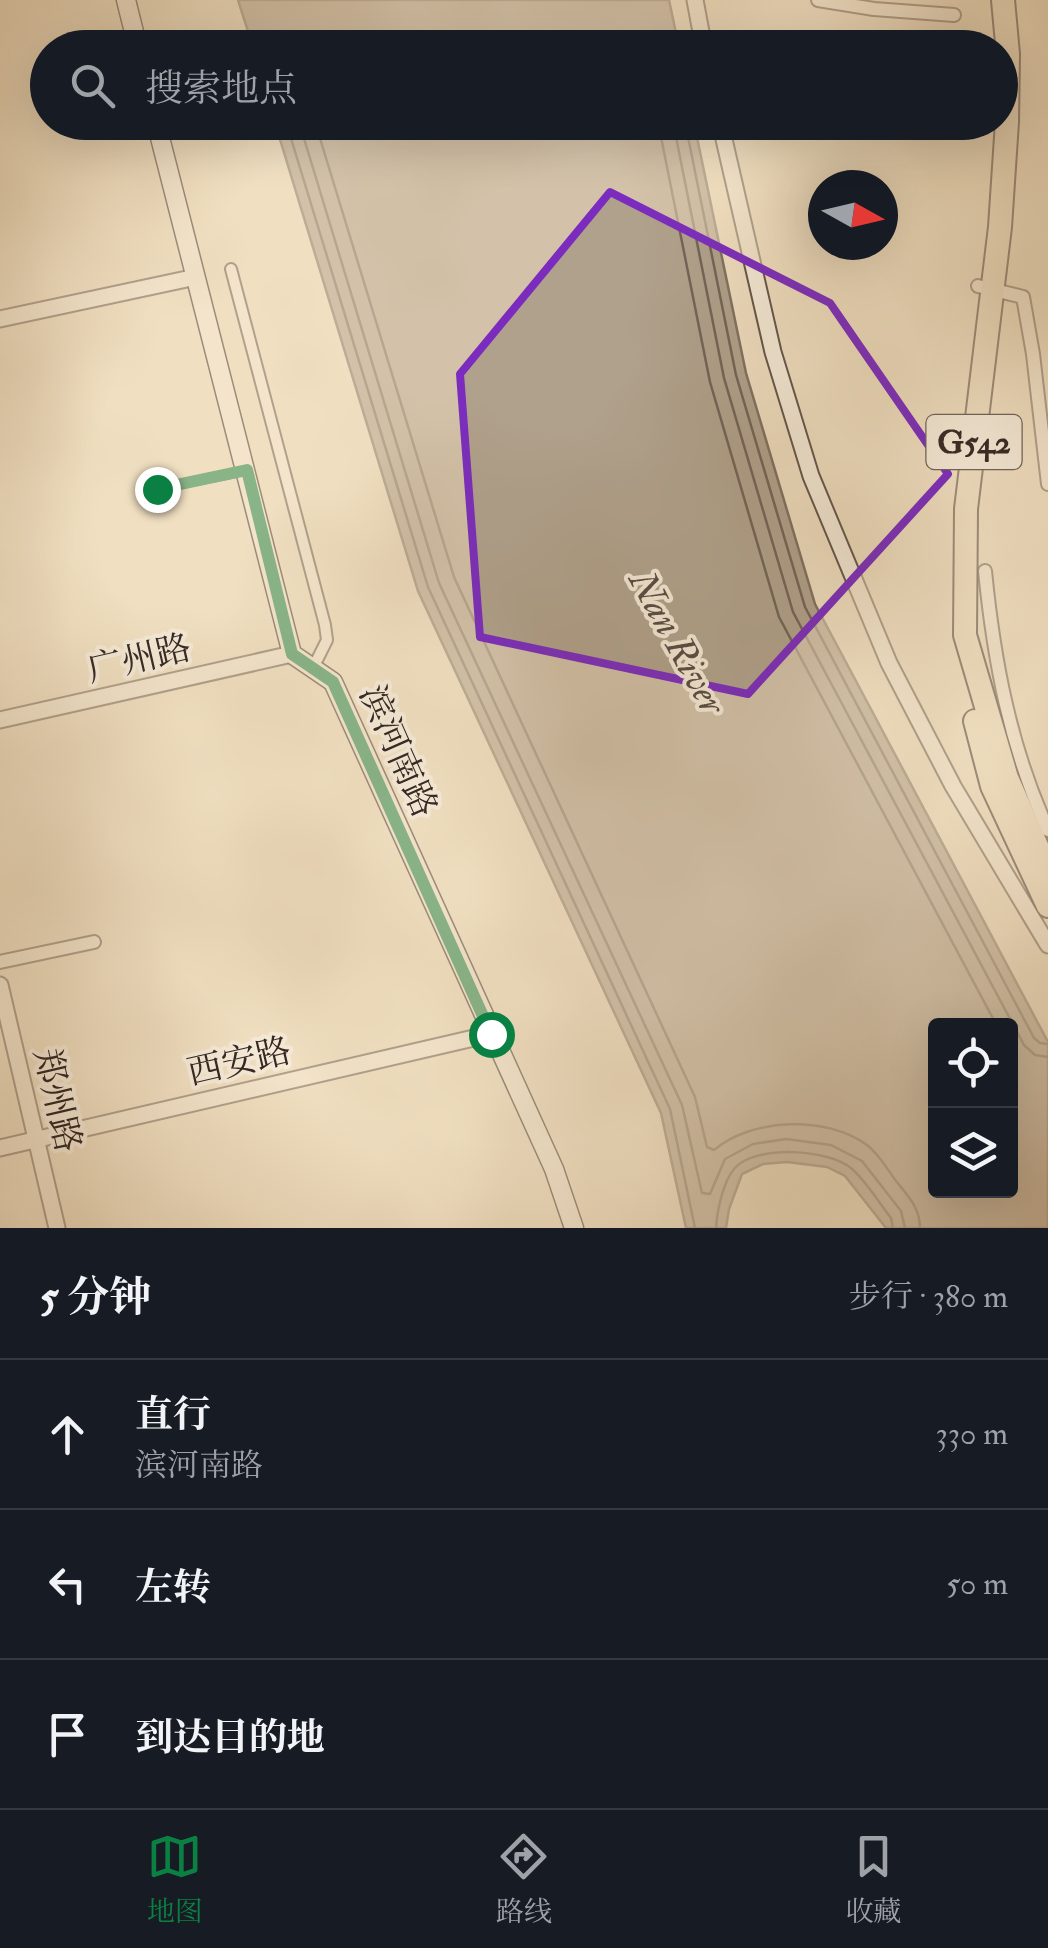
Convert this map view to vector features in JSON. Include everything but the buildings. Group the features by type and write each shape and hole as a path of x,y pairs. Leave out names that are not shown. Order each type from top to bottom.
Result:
{"highway":[{"path":"988,0 991,30"},
{"name":"G542","path":"1003,0 1006,30"},
{"name":"G542","path":"991,140 985,287 966,509 965,635 1007,778 1048,871"},
{"name":"G542","path":"1006,140 1000,227 985,287 952,508 951,636 992,786 1038,901"}],"main road":[{"path":"126,0 134,30"},
{"path":"161,140 292,654"},
{"name":"滨河南路","path":"292,654 333,682 554,1169 574,1228"}],"street":[{"path":"695,0 701,30"},
{"path":"818,0 954,15"},
{"path":"724,140 773,352 811,476 889,663 952,786 1038,901 1048,945"},
{"path":"230,269 325,624 326,640 313,668"},
{"path":"0,319 196,277"},
{"path":"985,287 1023,296 1048,484"},
{"path":"985,571 993,650 1008,719 1048,830"},
{"name":"广州路","path":"0,720 292,654"},
{"path":"0,962 94,942"},
{"name":"郑州路","path":"0,985 57,1228"},
{"name":"西安路","path":"0,1148 491,1034"}],"lane":[{"path":"157,489 247,470"}],"highlighted area":[{"path":"610,192 830,303 948,474 748,694 480,637 460,374"}],"water":[{"path":"238,0 669,0 675,30 248,30"},
{"name":"Nan River","path":"280,140 698,140 746,373 815,604 1048,1042 1048,1228 886,1228 845,1176 827,1167 787,1162 763,1164 742,1174 726,1228 686,1228 661,1113 418,591"}],"route":[{"path":"157,489 247,470 292,654 333,682 491,1034"}]}
